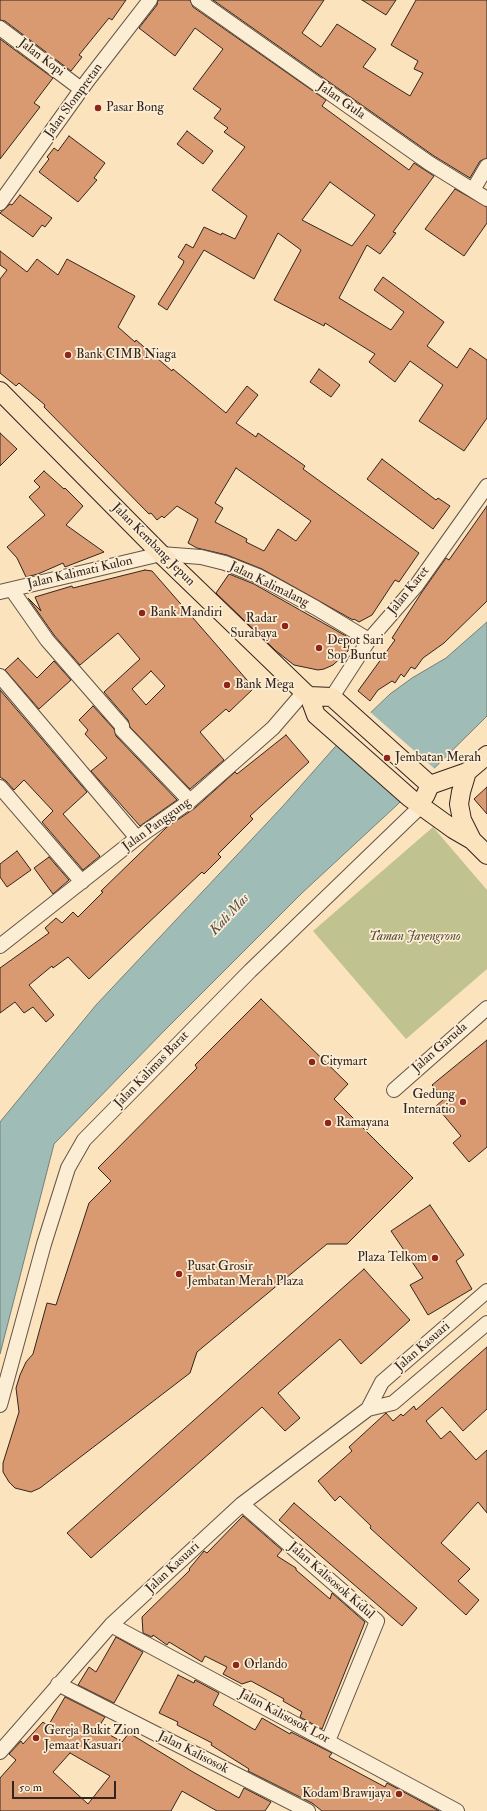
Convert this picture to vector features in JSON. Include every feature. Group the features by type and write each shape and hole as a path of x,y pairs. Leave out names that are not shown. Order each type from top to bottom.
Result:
{"main road":[{"name":"Jalan Kembang Jepun","path":"0,391 161,554 307,694 316,715 416,802 453,829 472,840"},
{"path":"307,694 332,697 428,783"},
{"path":"416,802 428,783 467,772 487,756"},
{"path":"467,772 460,792 459,804 462,820 472,840 487,855"}],"street":[{"name":"Jalan Slompretan","path":"0,203 81,89 150,0"},
{"name":"Jalan Gula","path":"198,0 429,163 487,199"},
{"name":"Jalan Kopi","path":"0,28 81,89"},
{"path":"473,190 487,166"},
{"name":"Jalan Karet","path":"332,697 369,640 416,586 487,486"},
{"name":"Jalan Kalimati Kulon","path":"6,591 161,554"},
{"name":"Jalan Kalimalang","path":"161,554 201,556 225,563 258,576 316,608 369,640"},
{"path":"6,591 122,726 122,730 190,801"},
{"path":"0,676 137,838"},
{"name":"Jalan Panggung","path":"0,946 137,838 190,801 273,728 307,694"},
{"path":"0,787 82,882"},
{"name":"Jalan Kalimas Barat","path":"0,1406 44,1244 68,1168 84,1140 416,802"},
{"name":"Jalan Garuda","path":"394,1090 487,1008"},
{"name":"Jalan Kasuari","path":"368,1409 382,1382 487,1291"},
{"name":"Jalan Kasuari","path":"0,1752 111,1625 242,1504 368,1409 393,1403 487,1323"},
{"name":"Jalan Kalisosok Kidul","path":"242,1504 377,1621 328,1741"},
{"name":"Jalan Kalisosok Lor","path":"111,1625 457,1811"},
{"name":"Jalan Kalisosok","path":"58,1684 308,1811"}],"green space":[{"name":"Taman Jayengrono","path":"433,827 487,890 487,969 406,1039 313,931"}],"water":[{"name":"Kali Mas","path":"487,622 487,716 397,805 302,893 54,1144 0,1354 0,1122 96,1005 283,806 334,748 390,694 412,678 446,658"}],"pier":[{"name":"Jembatan Merah","path":"369,711 436,770 402,803 342,738"}],"building":[{"path":"0,0 126,0 112,20 109,18 79,55 82,57 71,71 5,21 0,20"},
{"path":"158,0 190,0 193,7 326,100 322,106 409,170 414,163 434,176 393,232 396,233 380,254 367,245 339,298 391,330 404,312 374,290 383,277 444,322 427,346 457,368 470,348 487,360 487,418 464,451 419,421 443,385 410,361 395,382 369,362 375,354 325,323 324,326 274,300 301,250 278,233 254,279 204,250 167,310 158,304 183,264 184,261 178,257 186,244 193,248 204,227 221,235 222,233 235,239 247,216 212,190 245,147 224,132 228,128 214,118 221,109 193,89 223,49 195,28 175,56 139,28 157,5","holes":["330,182 375,215 352,246 302,220"]},
{"path":"213,0 324,0 302,33 321,47 337,24 376,49 363,67 410,96 423,73 414,69 418,61 391,45 416,0 487,0 487,158 480,161 470,178 434,156"},
{"path":"362,0 396,0 386,15"},
{"path":"0,39 53,78 34,103 40,107 0,159"},
{"path":"187,131 213,151 203,164 177,144"},
{"path":"69,136 105,163 94,178 97,180 78,202 39,172 49,159 47,157 54,148 58,151"},
{"path":"455,189 487,207 487,223 464,256 425,229"},
{"path":"20,195 52,218 45,227 42,225 33,237 0,213 10,204 12,205"},
{"path":"0,251 27,272 37,259 58,275 67,259 135,296 118,327 135,342 136,340 172,371 173,369 226,413 247,386 258,395 236,423 256,437 258,433 305,466 303,469 419,553 399,582 395,580 372,615 359,622 354,619 353,620 262,569 227,555 197,548 188,543 198,519 177,506 164,518 162,516 157,520 151,513 149,514 44,407 45,405 19,383 16,386 0,373 0,279 7,270 0,265","holes":["236,468 311,521 296,541 278,529 264,551 246,542 247,539 215,522 223,508 215,503"]},
{"path":"319,369 340,385 331,397 310,382"},
{"path":"0,433 17,449 0,466"},
{"path":"382,459 436,500 438,498 450,506 433,529 367,479"},
{"path":"44,471 64,489 65,488 83,506 66,525 104,552 65,567 63,563 38,574 26,577 17,558 7,547 45,515 29,497 40,487 34,481"},
{"path":"487,506 487,601 444,643 423,658 415,669 411,667 404,677 401,674 395,683 392,681 378,690 370,701 358,691 395,640 392,638 422,592 446,558 449,560"},
{"path":"145,570 152,571 254,688 229,712 226,709 200,732 224,760 190,789 130,727 128,720 104,692 140,659 118,633 80,665 54,635 28,598 41,611 35,597 72,586 73,588","holes":["151,671 165,686 146,705 132,689"]},
{"path":"229,574 254,584 346,636 349,644 348,651 333,665 324,669 318,670 294,665 275,650 216,593"},
{"path":"18,658 37,678 54,661 71,680 39,709 5,670"},
{"path":"0,690 87,792 63,814 100,856 83,870 42,822 53,811 24,780 14,790 0,777"},
{"path":"93,706 114,729 116,736 177,800 140,826 91,771 107,758 85,734 88,730 79,720"},
{"path":"286,735 309,762 250,816 253,819 218,854 221,857 204,874 202,872 89,979 68,957 53,968 52,966 29,985 54,1015 46,1022 33,1007 24,1013 15,1002 0,1013 0,968 49,933 45,928 56,918 62,923 73,912 78,917 103,892 101,891 167,827 195,808 235,772 237,774"},
{"path":"487,787 487,814 474,799"},
{"path":"17,851 31,870 7,887 0,877 0,864"},
{"path":"49,857 69,880 53,894 34,868"},
{"name":"Pusat Grosir Jembatan Merah Plaza","path":"261,999 348,1084 334,1099 413,1178 347,1244 327,1244 197,1352 190,1373 40,1488 31,1492 15,1488 3,1472 3,1463 19,1412 16,1388 26,1362 33,1354 47,1303 56,1305 89,1203 111,1181 98,1168 197,1068 195,1065"},
{"name":"Gedung Internatio","path":"487,1040 487,1147 469,1162 453,1143 461,1136 436,1106 444,1099 432,1085"},
{"name":"Plaza Telkom","path":"430,1205 464,1255 456,1261 472,1289 428,1315 410,1285 423,1278 391,1231"},
{"path":"364,1269 410,1320 361,1364 340,1339 278,1393 300,1418 285,1431 262,1407 91,1558 67,1533"},
{"path":"487,1347 487,1409 463,1431 442,1407 426,1421 441,1439 450,1431 476,1460 487,1450 487,1513 478,1502 441,1543 470,1569 458,1581 479,1600 466,1615 370,1528 371,1526 340,1496 335,1501 318,1481 352,1451 349,1447 386,1413 393,1421 401,1414 403,1416 414,1406 416,1410"},
{"path":"294,1503 417,1608 402,1626 279,1520"},
{"path":"243,1516 282,1550 277,1556 296,1568 296,1570 330,1599 332,1593 365,1622 322,1729 300,1717 302,1712 283,1701 284,1699 251,1681 242,1684 223,1674 227,1667 205,1656 202,1662 169,1642 167,1645 153,1635 152,1637 143,1633 142,1617 190,1570 189,1569 204,1551 207,1553"},
{"path":"116,1637 143,1652 114,1703 78,1685 89,1667 96,1672"},
{"path":"178,1675 194,1683 195,1680 219,1693 213,1705 255,1730 262,1718 290,1734 291,1732 332,1753 329,1757 385,1787 387,1783 439,1811 322,1811 312,1803 248,1771 249,1769 211,1745 212,1743 177,1725 178,1722 159,1713"},
{"path":"65,1697 105,1717 98,1728 122,1742 129,1733 239,1798 244,1788 271,1802 265,1811 217,1811 182,1791 171,1811 0,1811 0,1778 16,1760 9,1754 21,1741 23,1744 43,1722 48,1726","holes":["70,1753 110,1776 88,1804 53,1772"]}],"place":[{"name":"Pasar Bong","path":"98,108"},
{"name":"Bank CIMB Niaga","path":"68,355"},
{"name":"Bank Mandiri","path":"142,613"},
{"name":"Radar Surabaya","path":"285,626"},
{"name":"Depot Sari Sop Buntut","path":"319,648"},
{"name":"Bank Mega","path":"227,685"},
{"name":"Jembatan Merah","path":"387,758"},
{"name":"Citymart","path":"312,1062"},
{"name":"Gedung Internatio","path":"463,1102"},
{"name":"Ramayana","path":"328,1123"},
{"name":"Plaza Telkom","path":"435,1258"},
{"name":"Pusat Grosir Jembatan Merah Plaza","path":"179,1274"},
{"name":"Orlando","path":"236,1665"},
{"name":"Gereja Bukit Zion Jemaat Kasuari","path":"36,1738"},
{"name":"Kodam Brawijaya","path":"399,1794"}]}
